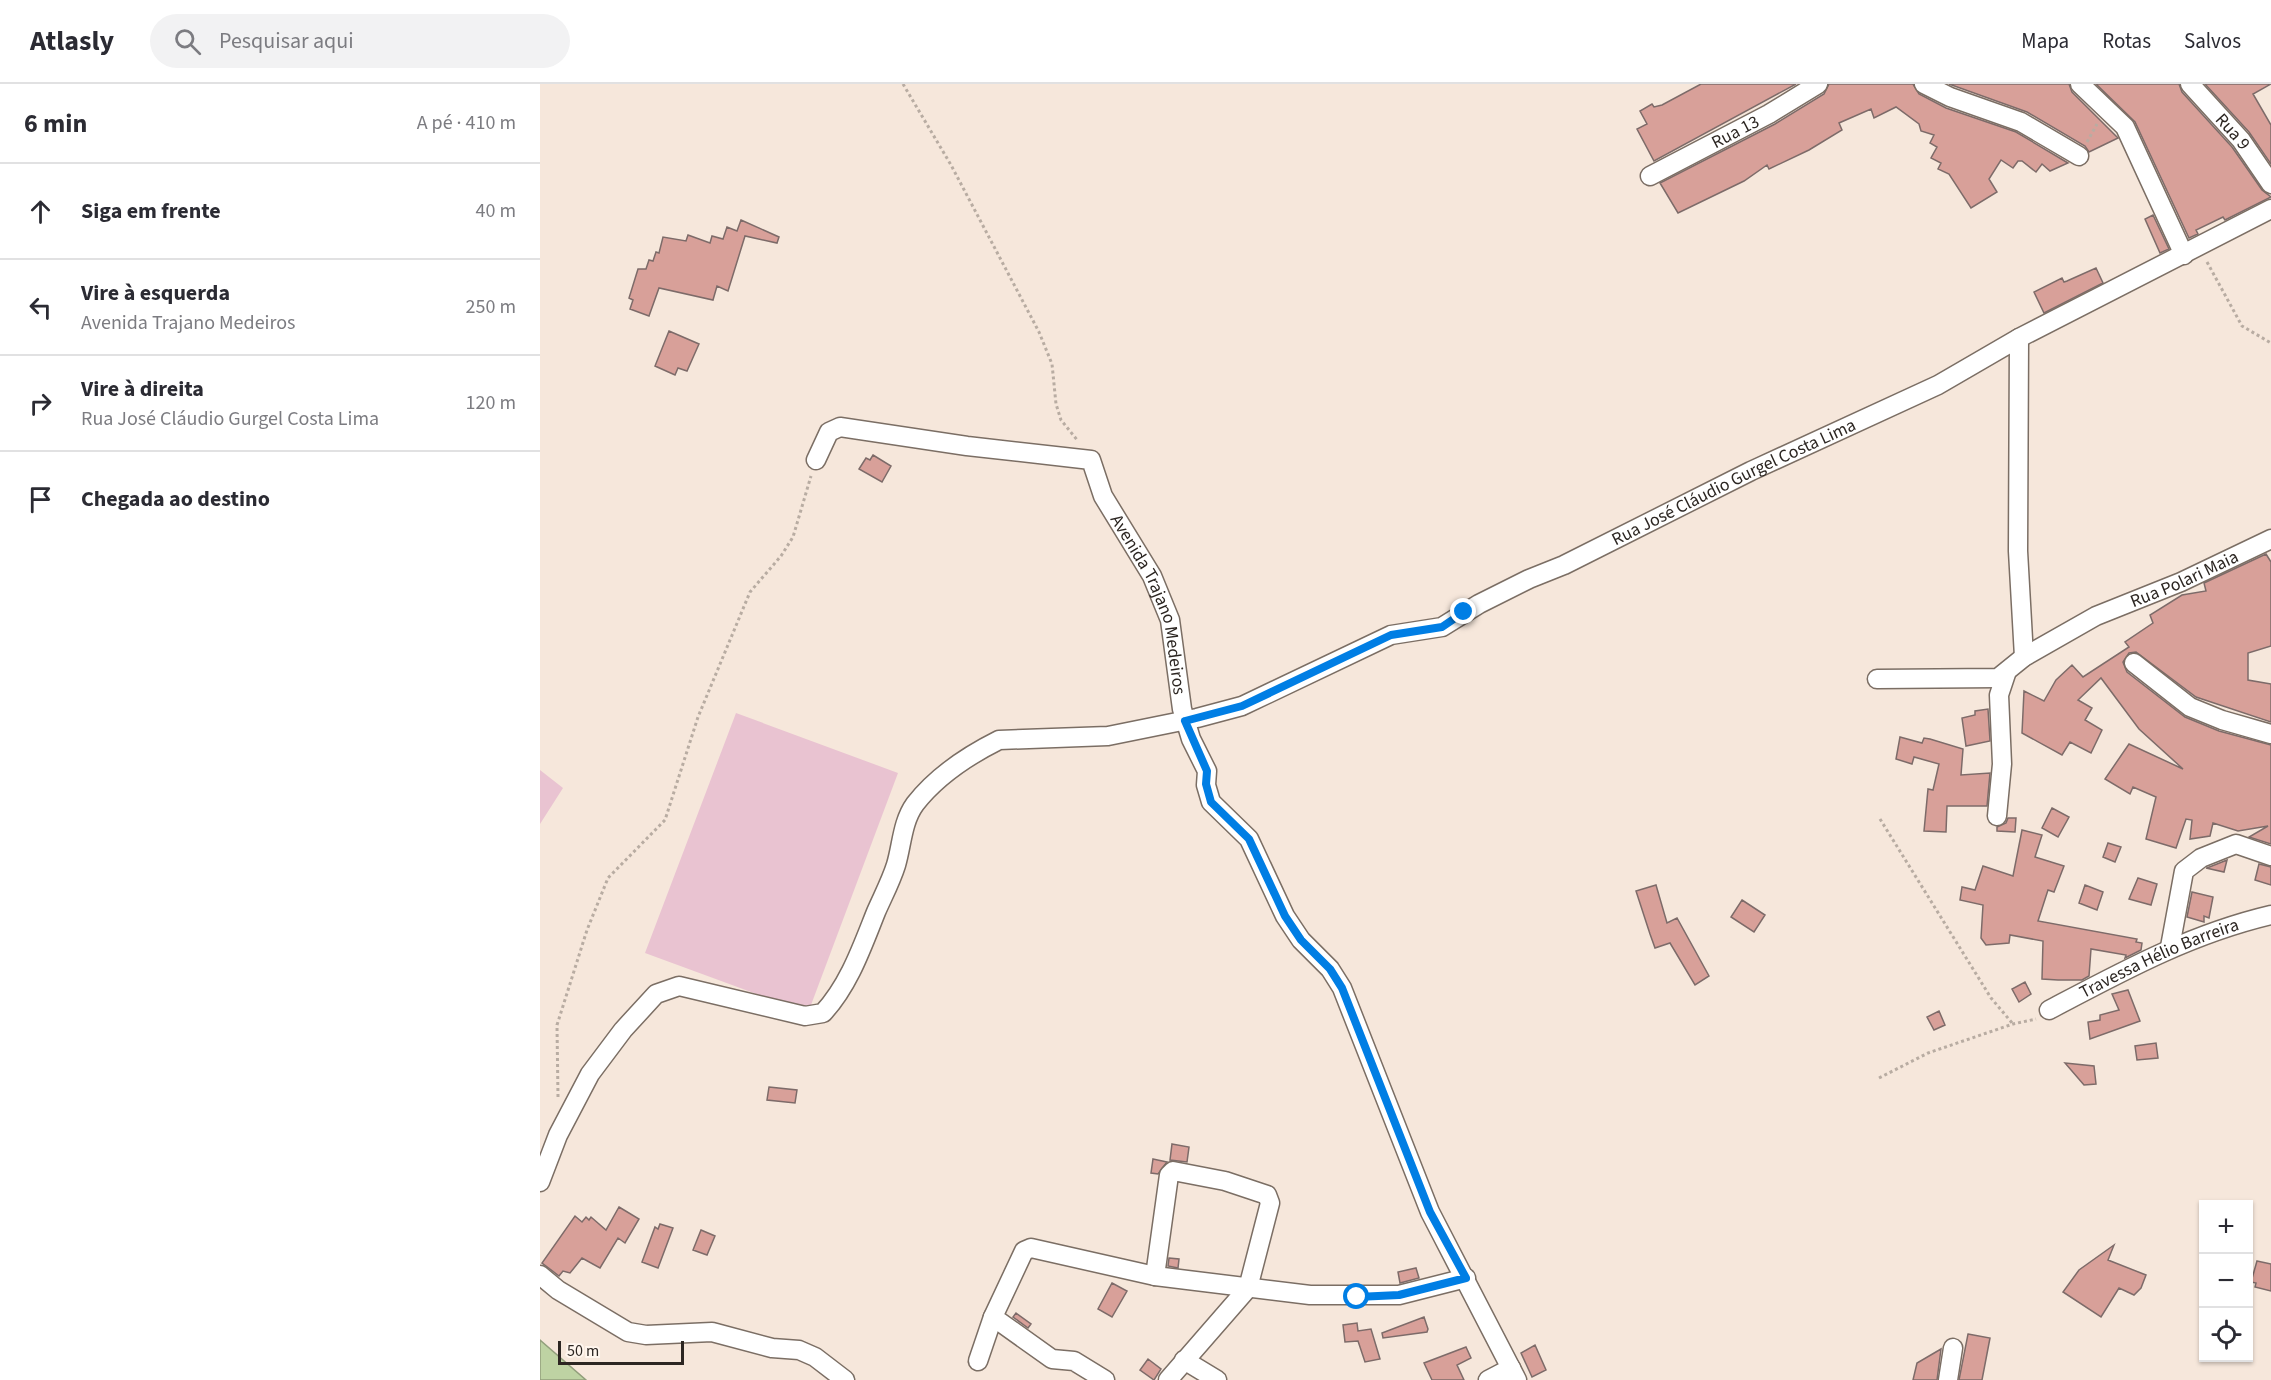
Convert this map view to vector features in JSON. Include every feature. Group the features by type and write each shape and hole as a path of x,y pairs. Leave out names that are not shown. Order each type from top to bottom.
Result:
{"street":[{"name":"Rua 13","path":"1650,176 1769,114 1818,84"},
{"path":"1924,84 1953,90 2021,122 2079,156"},
{"path":"2080,84 2125,126 2192,251"},
{"name":"Rua 9","path":"2190,84 2241,140 2271,184"},
{"name":"Rua José Cláudio Gurgel Costa Lima","path":"540,1182 558,1135 590,1074 623,1030 657,993 679,986 805,1017 822,1013 841,989 861,951 897,863 909,814 916,803 947,773 972,754 999,740 1090,738 1185,721 1242,706 1391,635 1442,627 1479,604 1529,579 1564,565 1751,471 1938,385 2019,338 2271,209"},
{"path":"2019,338 2018,551 2024,657"},
{"path":"816,460 829,432 840,427 967,446 1091,460"},
{"name":"Avenida Trajano Medeiros","path":"1091,460 1103,496 1149,569 1170,620 1185,721 1207,771 1206,784 1211,802 1249,839 1285,916 1301,940 1330,969 1342,988 1430,1212 1514,1374"},
{"name":"Rua Polari Maia","path":"2006,674 2024,657 2096,616 2181,582 2271,539"},
{"path":"2134,663 2190,707 2222,720 2271,735"},
{"path":"1878,679 1998,678 2006,674"},
{"path":"1997,816 2002,764 1999,695 2006,674"},
{"path":"2170,947 2184,871 2190,864 2236,844 2271,856"},
{"name":"Travessa Hélio Barreira","path":"2049,1010 2170,947 2220,928 2271,915"},
{"path":"1155,1276 1170,1175 1177,1170 1267,1195 1269,1199 1248,1288 1168,1380"},
{"path":"978,1361 993,1317 1024,1251 1031,1248 1155,1276 1334,1296 1399,1295 1466,1278"},
{"path":"540,1275 558,1290 627,1332 646,1335 712,1332 772,1348 799,1350 815,1357 845,1380"},
{"path":"993,1317 1052,1359 1074,1361 1105,1380"},
{"path":"1948,1380 1953,1348"},
{"path":"1184,1360 1217,1380"},
{"path":"1488,1380 1514,1374"}],"path":[{"path":"903,84 951,165 1039,332 1052,364 1056,404 1061,420 1091,460"},
{"path":"2079,156 2106,109"},
{"path":"2192,251 2242,326 2271,343"},
{"path":"558,1102 557,1025 587,930 608,878 665,820 698,717 750,592 782,556 793,537 816,460"},
{"path":"1880,819 1991,998 2013,1024"},
{"path":"1879,1078 1928,1053 2013,1024 2035,1020 2049,1010"}],"shaded area":[{"path":"736,713 898,773 808,1013 645,953"},
{"path":"540,770 563,788 540,824"},
{"path":"540,1340 586,1380 540,1380"}],"building":[{"path":"1701,84 1796,84 1654,161 1637,129 1647,124 1640,111 1652,104 1654,107 1662,105"},
{"path":"1829,84 1913,84 1919,94 1946,108 2016,132 2068,163 2050,171 2042,164 2036,172 2022,161 2018,161 2013,168 2001,160 1989,179 1997,192 1971,208 1949,174 1938,169 1941,163 1931,158 1937,147 1930,143 1934,135 1921,131 1919,124 1896,107 1874,118 1871,109 1839,123 1842,130 1809,150 1769,169 1767,165 1744,181 1678,213 1660,183 1775,124 1824,94"},
{"path":"1949,84 2069,84 2072,92 2118,138 2089,152 2085,146 2027,112"},
{"path":"2096,84 2179,84 2182,92 2232,147 2262,190 2271,197 2225,220 2223,217 2196,230 2198,234 2189,238 2135,122"},
{"path":"2205,84 2271,84 2253,94 2271,125 2271,164 2249,132"},
{"path":"2153,215 2169,249 2160,253 2145,219"},
{"path":"741,220 779,237 777,243 745,236 728,291 717,286 713,300 659,288 649,316 630,309 633,300 629,298 638,269 646,269 649,260 653,261 656,252 659,253 663,237 686,241 688,235 710,243 712,236 723,239 727,227 737,231"},
{"path":"2096,268 2103,283 2044,313 2034,292 2062,278 2064,282"},
{"path":"669,331 699,344 687,371 678,368 675,375 655,366"},
{"path":"873,455 891,466 882,482 859,469 866,458 870,460"},
{"path":"2266,554 2271,562 2271,646 2248,653 2248,680 2271,684 2271,722 2196,697 2136,652 2129,653 2123,662 2127,672 2185,717 2219,731 2271,745 2271,844 2249,837 2268,826 2238,831 2213,823 2210,836 2190,839 2192,820 2186,819 2176,848 2146,839 2156,797 2133,787 2130,794 2105,779 2129,744 2183,769 2139,729 2101,678 2078,700 2092,708 2085,720 2102,730 2091,753 2070,742 2062,755 2022,733 2024,691 2044,701 2056,680 2072,665 2083,677 2129,647 2125,642 2153,623 2150,615 2182,595 2206,591 2204,583"},
{"path":"1988,709 1990,741 1966,746 1962,718 1975,715 1975,711"},
{"path":"1900,737 1922,743 1924,738 1930,739 1963,749 1961,775 1990,773 1987,806 1947,806 1946,832 1924,831 1928,789 1933,790 1939,764 1914,757 1912,764 1896,759"},
{"path":"2052,808 2069,817 2058,837 2042,828"},
{"path":"2008,818 2016,818 2015,832 1997,831 1997,827 2006,823"},
{"path":"2022,830 2042,835 2035,857 2064,866 2054,892 2048,890 2038,921 2137,939 2136,942 2142,943 2141,950 2125,958 2126,955 2091,949 2089,976 2082,980 2058,980 2042,979 2043,941 2010,935 2009,943 1986,945 1981,938 1983,905 1960,900 1962,887 1975,890 1983,866 2013,876"},
{"path":"2108,843 2121,847 2115,862 2103,857"},
{"path":"2227,860 2224,872 2206,868 2207,868"},
{"path":"2259,864 2271,867 2271,885 2255,880"},
{"path":"2138,878 2157,884 2151,905 2129,899"},
{"path":"1656,885 1667,923 1677,918 1709,976 1695,985 1670,943 1655,948 1636,891"},
{"path":"2085,885 2103,892 2097,910 2079,903"},
{"path":"2192,892 2213,897 2209,918 2204,916 2204,922 2187,917"},
{"path":"1742,900 1765,915 1754,932 1731,917"},
{"path":"2025,982 2031,994 2019,1002 2012,989"},
{"path":"2128,990 2140,1021 2090,1039 2088,1022 2100,1020 2100,1015 2119,1010 2112,994"},
{"path":"1939,1011 1945,1025 1934,1030 1927,1017"},
{"path":"2156,1043 2158,1058 2137,1060 2135,1046"},
{"path":"2065,1063 2094,1066 2096,1084 2084,1085"},
{"path":"769,1087 797,1090 795,1103 767,1100"},
{"path":"1172,1144 1189,1147 1187,1162 1170,1160"},
{"path":"1153,1159 1167,1162 1158,1174 1151,1173"},
{"path":"619,1207 639,1219 625,1243 618,1238 600,1268 582,1258 570,1273 563,1271 559,1276 542,1263 575,1216 582,1222 586,1217 589,1220 591,1217 606,1230"},
{"path":"660,1224 673,1228 658,1268 642,1262 655,1227 658,1229"},
{"path":"701,1230 715,1236 707,1255 693,1250"},
{"path":"2114,1245 2108,1260 2146,1275 2141,1288 2134,1295 2119,1288 2101,1317 2063,1292 2079,1270"},
{"path":"1169,1258 1179,1259 1178,1268 1168,1266"},
{"path":"2257,1261 2271,1264 2271,1291 2255,1287 2253,1275"},
{"path":"1416,1268 1419,1278 1400,1283 1398,1272"},
{"path":"1112,1283 1127,1291 1112,1317 1098,1309"},
{"path":"1016,1313 1031,1324 1028,1328 1013,1317"},
{"path":"1424,1317 1427,1332 1383,1338 1382,1333"},
{"path":"1357,1323 1358,1331 1371,1329 1380,1359 1365,1362 1358,1341 1345,1342 1343,1325"},
{"path":"1968,1334 1990,1338 1982,1380 1959,1380"},
{"path":"1535,1345 1546,1370 1532,1377 1521,1353"},
{"path":"1466,1347 1471,1358 1457,1365 1464,1380 1432,1380 1424,1363"},
{"path":"1941,1349 1937,1380 1913,1380 1917,1363"},
{"path":"1148,1359 1161,1369 1154,1380 1140,1370"}],"route":[{"path":"1357,1297 1399,1295 1443,1286 1466,1278 1430,1212 1342,988 1330,969 1301,940 1285,916 1260,858 1249,839 1211,802 1207,793 1207,771 1202,755 1191,739 1185,721 1242,706 1319,667 1391,635 1442,627 1464,612"}]}
